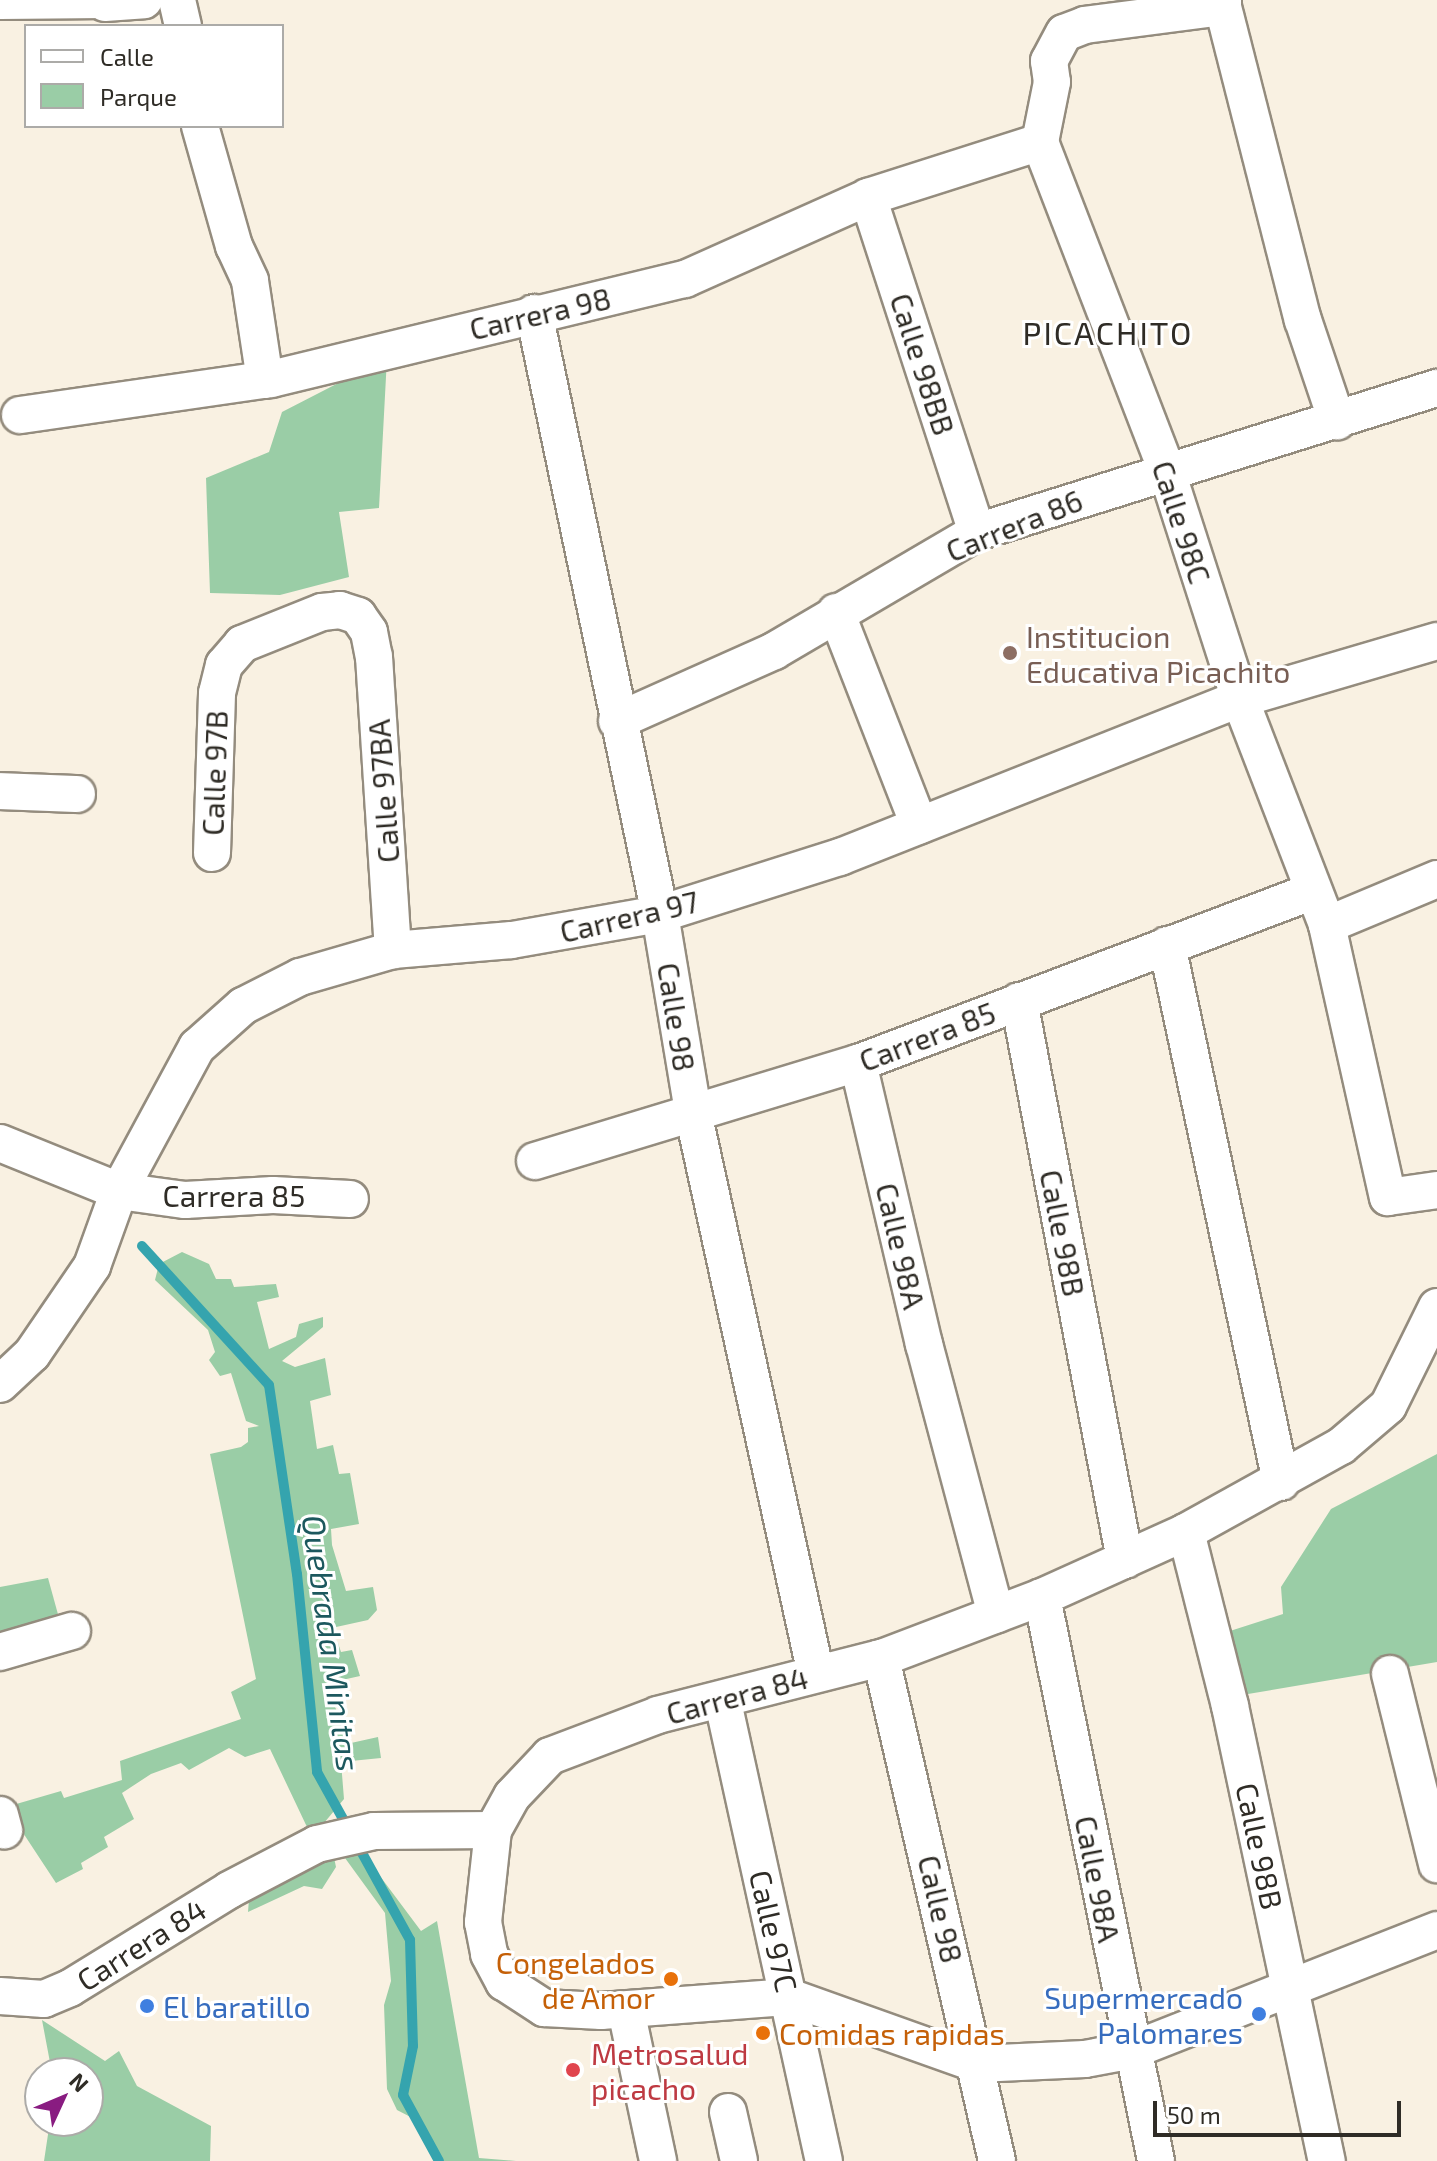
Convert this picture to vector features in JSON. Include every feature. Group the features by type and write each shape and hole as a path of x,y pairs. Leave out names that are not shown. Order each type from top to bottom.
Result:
{"street":[{"path":"0,1 144,0"},
{"path":"177,0 183,24"},
{"path":"1040,142 1052,82 1049,61 1064,33 1085,25 1223,4 1303,320 1337,421"},
{"path":"201,128 230,233 250,281 265,380"},
{"name":"Carrera 98","path":"20,415 265,380 685,279 868,197 1040,142"},
{"name":"Calle 98C","path":"1040,142 1166,469 1240,699 1327,925 1388,1197 1437,1190"},
{"name":"Calle 98BB","path":"868,197 977,532"},
{"name":"Calle 98","path":"534,313 617,721 660,914 694,1117 816,1674"},
{"name":"Carrera 86","path":"617,721 774,651 977,532 1166,469 1337,421 1437,388"},
{"name":"Calle 97B","path":"212,853 217,693 224,665 242,644 322,612 340,610 358,616 369,632"},
{"path":"836,612 919,825"},
{"name":"Calle 97BA","path":"369,632 393,950"},
{"name":"Carrera 97","path":"0,1384 32,1354 92,1266 119,1191 197,1047 220,1024 300,977 393,950 512,940 660,914 840,857 1240,699 1437,641"},
{"path":"0,791 77,794"},
{"path":"1327,925 1437,879"},
{"name":"Carrera 85","path":"535,1161 694,1117 858,1063 1313,891"},
{"path":"1167,945 1281,1482"},
{"name":"Calle 98B","path":"1019,1001 1125,1560"},
{"name":"Calle 98A","path":"858,1063 924,1344 996,1615"},
{"name":"Carrera 85","path":"0,1143 119,1191 185,1200 273,1195 350,1199"},
{"name":"Carrera 84","path":"0,1996 44,1999 70,1988 240,1883 300,1850 358,1834 493,1830 512,1796 550,1756 658,1715 723,1702 881,1658 1042,1597 1186,1532 1341,1446 1388,1406 1437,1307"},
{"name":"Calle 98B","path":"1186,1532 1327,2161"},
{"name":"Calle 98A","path":"1042,1597 1156,2161"},
{"path":"0,1652 72,1631"},
{"name":"Calle 98","path":"881,1658 997,2161"},
{"path":"1390,1674 1437,1864"},
{"name":"Calle 97C","path":"723,1702 824,2161"},
{"path":"493,1830 483,1922 489,1954 504,1982 544,2008 626,2010 789,1997 977,2064 1085,2059 1133,2050 1437,1930"},
{"path":"626,2010 658,2161"},
{"path":"728,2112 739,2161"}],"green space":[{"path":"387,358 379,508 339,512 349,577 280,595 210,593 206,478 269,452 282,412"},
{"path":"182,1252 209,1264 216,1279 231,1279 234,1287 276,1284 279,1297 257,1302 269,1349 296,1337 299,1324 323,1317 323,1327 282,1361 295,1367 325,1358 331,1395 310,1401 317,1449 333,1445 339,1474 350,1473 359,1524 331,1529 332,1545 346,1591 373,1587 377,1610 368,1620 327,1629 331,1644 338,1643 341,1652 352,1650 360,1676 342,1680 345,1696 332,1700 351,1743 378,1737 381,1758 341,1762 344,1799 319,1829 307,1827 270,1749 245,1757 229,1748 189,1770 181,1763 151,1774 122,1793 134,1819 104,1837 108,1847 81,1863 83,1869 56,1883 6,1807 61,1791 64,1798 122,1780 120,1761 241,1719 231,1692 256,1679 210,1454 241,1447 248,1442 248,1428 259,1426 246,1421 231,1373 220,1376 209,1360 215,1352 208,1330 155,1280 159,1264"},
{"path":"1437,1454 1437,1662 1242,1695 1230,1631 1283,1614 1281,1587 1331,1509"},
{"path":"48,1578 59,1618 0,1631 0,1587"},
{"path":"356,1844 421,1931 437,1921 479,2158 516,2161 435,2161 424,2124 397,2110 387,2089 384,2005 391,1981 385,1913 345,1858 344,1850"},
{"path":"332,1848 336,1867 322,1889 304,1886 248,1912 249,1899"},
{"path":"42,2020 99,2057 49,2057"},
{"path":"119,2051 137,2086 211,2126 210,2161 44,2161 48,2137 104,2137 104,2060"}],"waterway":[{"name":"Quebrada Minitas","path":"142,1246 269,1385 297,1574 317,1772 348,1828"},
{"name":"Quebrada Minitas","path":"356,1842 410,1940 413,2046 403,2095 439,2161"}],"place":[{"name":"Institucion Educativa Picachito","path":"1010,653"},
{"name":"Congelados de Amor","path":"671,1979"},
{"name":"El baratillo","path":"147,2006"},
{"name":"Supermercado Palomares","path":"1259,2014"},
{"name":"Comidas rapidas","path":"763,2033"},
{"name":"Metrosalud picacho","path":"573,2070"}],"district":[{"name":"PICACHITO","path":"1108,332"}]}
